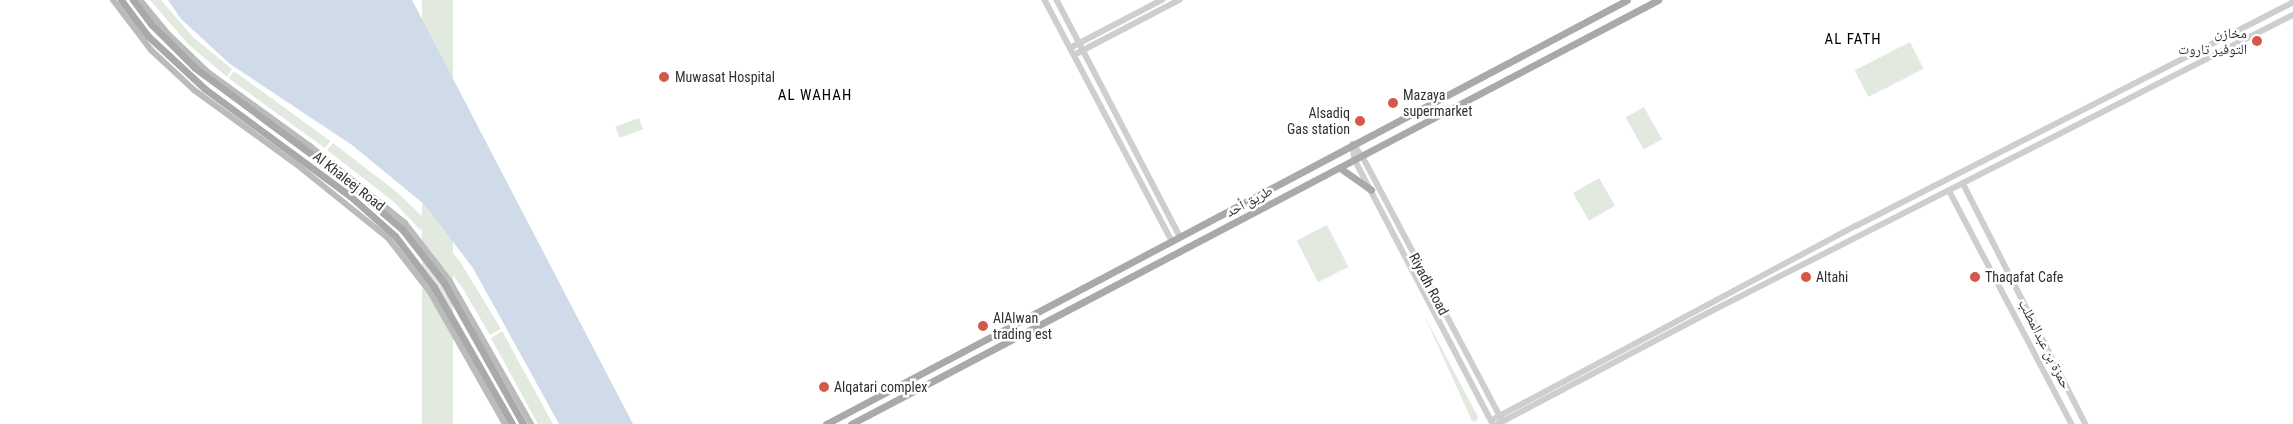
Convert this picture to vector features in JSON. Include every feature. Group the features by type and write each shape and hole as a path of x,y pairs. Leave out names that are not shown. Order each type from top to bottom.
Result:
{"main road":[{"path":"113,0 136,32 171,70 253,134 339,197 388,238 430,292 505,424"},
{"name":"Al Khaleej Road","path":"121,0 148,36 174,63 350,196 395,236 434,286 512,424"},
{"name":"Al Khaleej Road","path":"134,0 151,24 195,68 338,174 388,216 424,255 466,322 523,424"},
{"path":"140,0 168,34 209,73 317,151 405,223 449,280 531,424"},
{"name":"طريق أحد","path":"826,424 1627,0"},
{"name":"طريق أحد","path":"851,424 1364,157 1658,0"},
{"path":"253,134 273,139"},
{"path":"1340,168 1371,190"},
{"path":"466,322 479,331"},
{"path":"481,368 487,390 498,398"}],"street":[{"path":"1045,0 1172,241"},
{"path":"1057,0 1180,236"},
{"path":"1072,52 1080,43 1162,0"},
{"path":"1072,52 1083,50 1179,0"},
{"path":"1498,422 1856,226 2293,2"},
{"path":"1498,422 2293,15"},
{"path":"1354,144 1355,160 1498,422"},
{"name":"Riyadh Road","path":"1354,144 1364,157 1498,422"},
{"name":"حمزة بن عبدالمطلب","path":"1963,183 2086,424"},
{"name":"حمزة بن عبدالمطلب","path":"1949,190 2072,424"}],"shaded area":[{"path":"150,0 161,0 193,37 232,69 227,77 188,44"},
{"path":"422,0 453,0 453,424 422,424"},
{"path":"1910,42 1924,69 1868,97 1855,70"},
{"path":"234,71 330,141 325,148 229,78"},
{"path":"1644,107 1662,139 1644,150 1626,117"},
{"path":"639,118 643,129 620,138 616,127"},
{"path":"333,143 398,193 428,222 420,230 394,202 327,150"},
{"path":"1599,178 1615,206 1589,221 1573,193"},
{"path":"430,224 461,263 501,329 490,335 463,289 422,232"},
{"path":"1327,225 1348,267 1318,282 1297,240"},
{"path":"1424,315 1478,417 1476,422 1472,421"},
{"path":"502,331 553,424 538,424 527,404 491,338"}],"water":[{"path":"168,0 412,0 633,424 559,424 473,268 425,205 352,145 230,64 181,19"}],"place":[{"name":"مخازن التوفير تاروت","path":"2257,41"},
{"name":"Muwasat Hospital","path":"664,77"},
{"name":"Mazaya supermarket","path":"1393,103"},
{"name":"Alsadiq Gas station","path":"1360,121"},
{"name":"Altahi","path":"1806,277"},
{"name":"Thaqafat Cafe","path":"1975,277"},
{"name":"AlAlwan trading est","path":"983,326"},
{"name":"Alqatari complex","path":"824,387"}],"district":[{"name":"AL FATH","path":"1853,40"},
{"name":"AL WAHAH","path":"815,96"}]}
